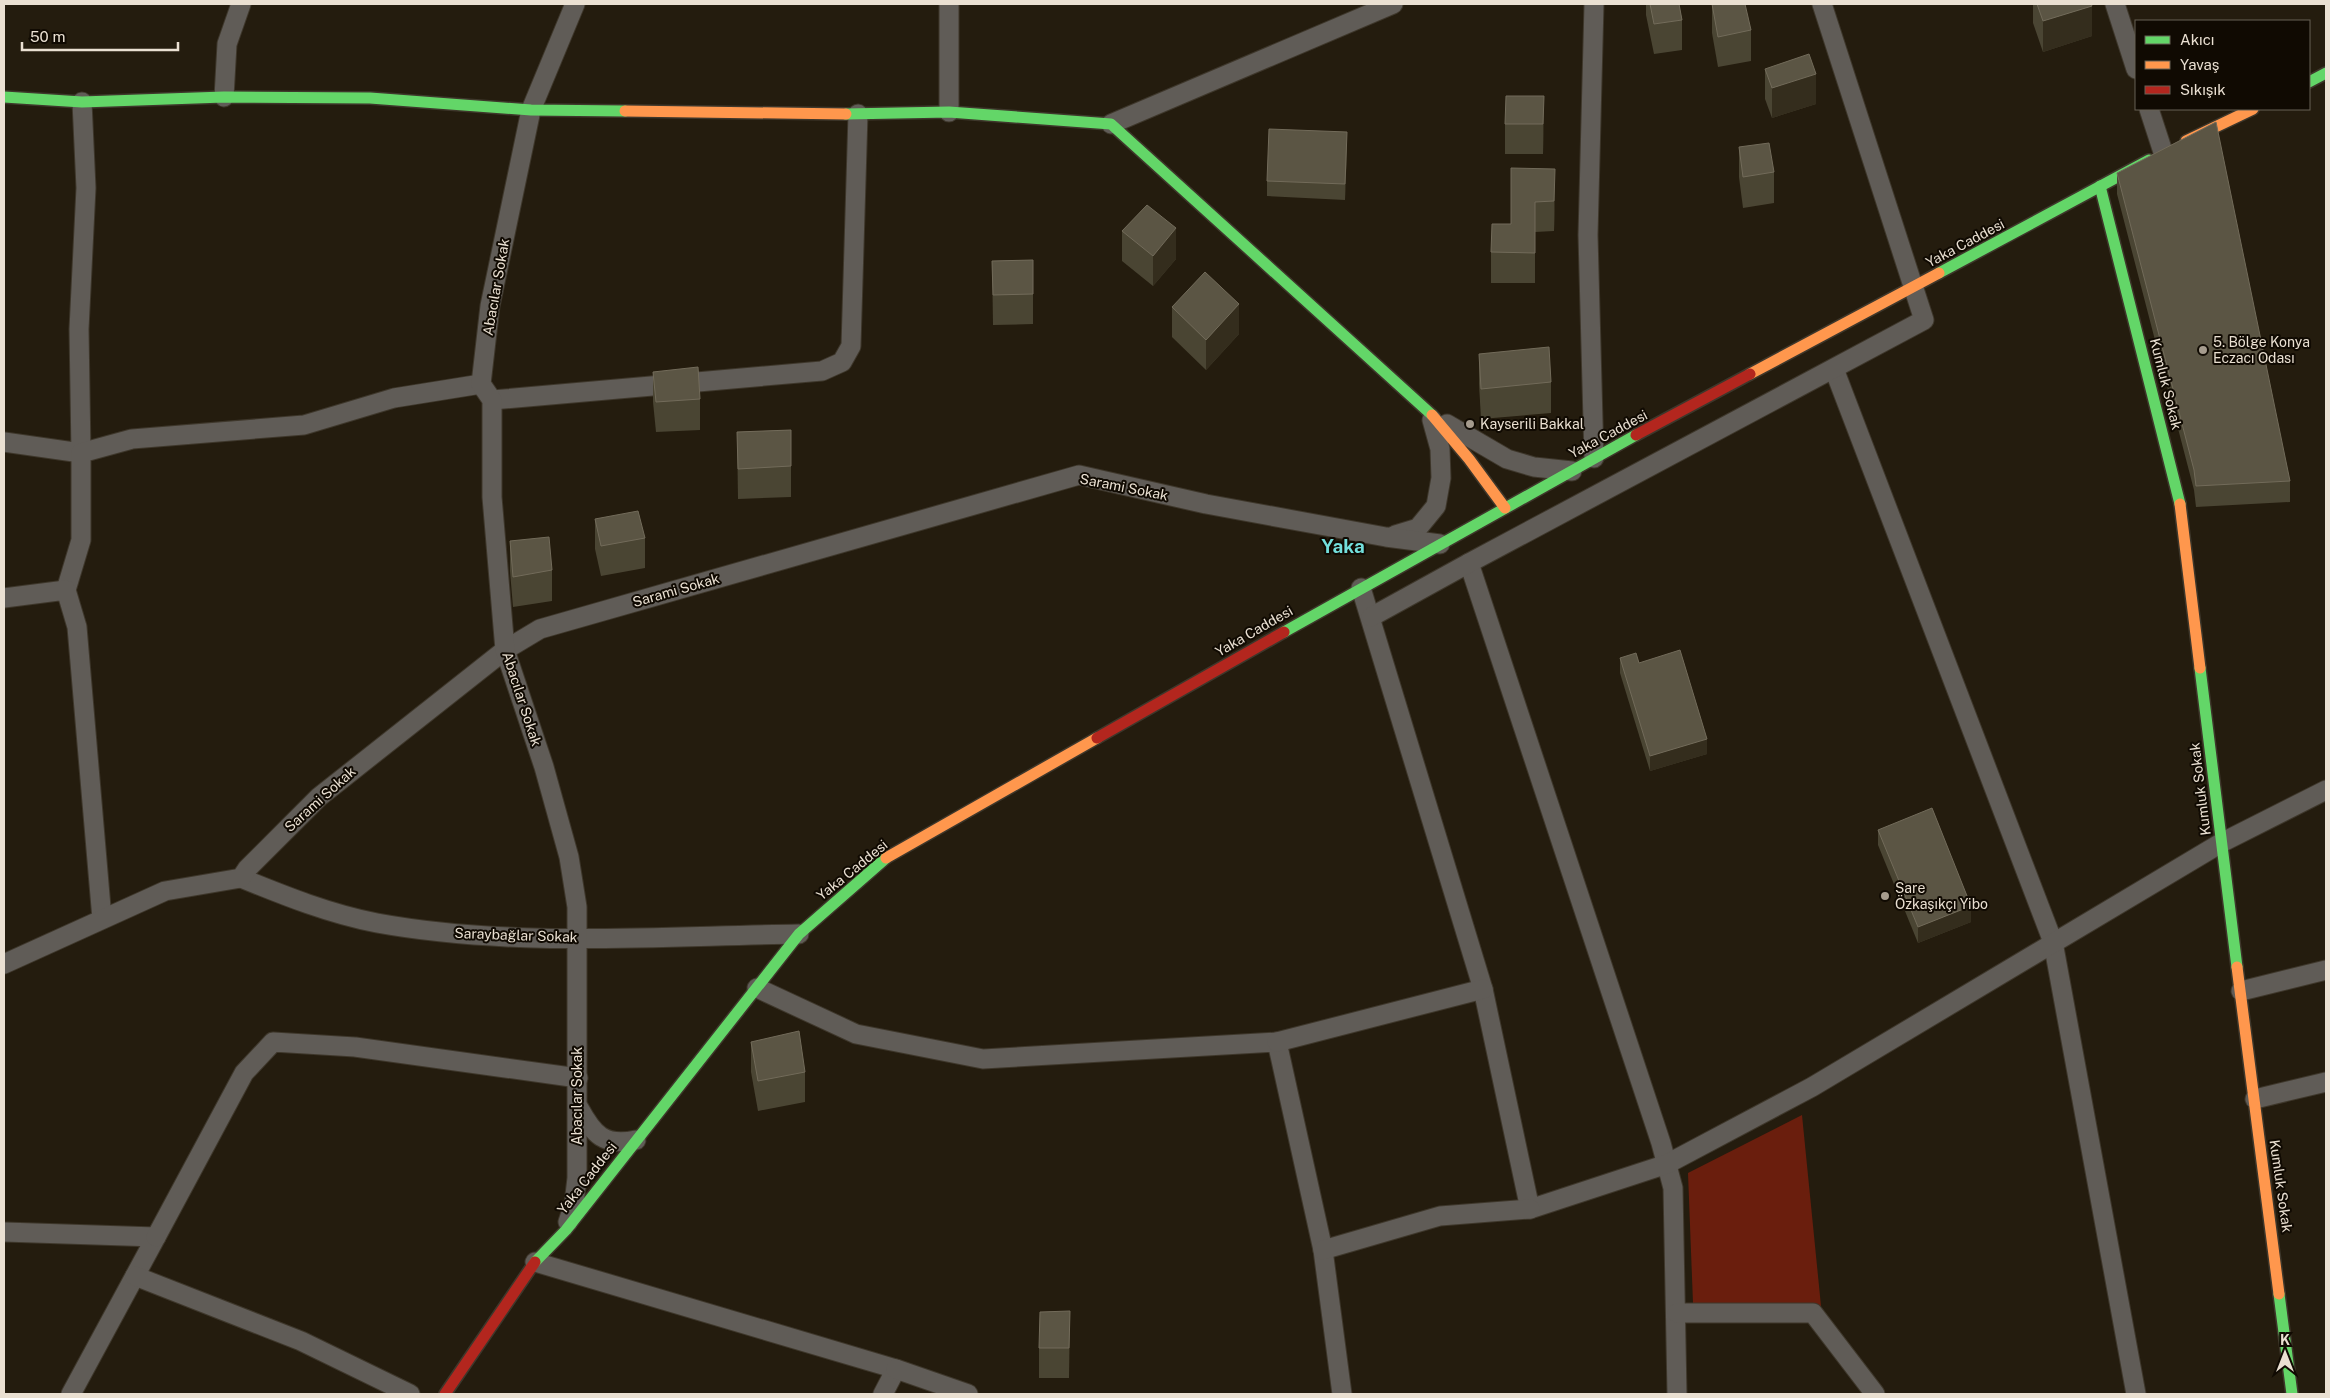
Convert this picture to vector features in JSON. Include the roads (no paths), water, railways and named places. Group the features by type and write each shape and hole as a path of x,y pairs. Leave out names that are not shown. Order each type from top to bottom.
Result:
{"street":[{"path":"224,97 227,44 241,4"},
{"name":"Abacılar Sokak","path":"481,384 490,306 531,110 575,4"},
{"path":"948,112 949,4"},
{"path":"4,97 82,102 224,97 370,98 531,110 858,114 948,112 1111,124 1393,4"},
{"path":"1594,4 1588,235 1594,458"},
{"path":"1371,618 1469,563 1924,320 1822,4"},
{"path":"2115,4 2135,66"},
{"path":"2310,81 2326,73"},
{"path":"82,102 86,188 80,329 81,540 66,590 77,627 102,919"},
{"path":"2149,110 2164,152"},
{"name":"Yaka Caddesi","path":"446,1394 535,1262 566,1230 799,934 888,857 1594,458 1914,288 2164,152 2251,110"},
{"path":"4,442 81,453 132,439 304,425 394,398 481,384 492,400 822,371 842,362 851,346 858,114"},
{"path":"1111,124 1431,414 1469,459 1505,508"},
{"name":"Kumluk Sokak","path":"2100,186 2179,494 2221,843 2292,1394"},
{"path":"1834,369 2053,942 2136,1394"},
{"name":"Abacılar Sokak","path":"492,400 492,497 505,650 544,767 569,857 577,907 577,1178 574,1204 566,1230"},
{"path":"1431,414 1507,459 1534,467 1572,471"},
{"path":"1386,537 1418,528 1436,506 1441,478 1440,450 1431,414"},
{"name":"Sarami Sokak","path":"241,878 247,869 319,796 505,650 540,629 1079,475 1206,504 1386,537 1440,544"},
{"path":"1469,563 1674,1188 1677,1394"},
{"path":"1361,588 1482,989 1530,1209"},
{"path":"4,598 66,590"},
{"path":"1323,1250 1440,1216 1530,1209 1667,1164 1812,1087 2221,843 2326,790"},
{"path":"4,964 165,891 241,878"},
{"name":"Saraybağlar Sokak","path":"241,878 308,905 376,923 476,935 576,937 799,934"},
{"path":"2241,991 2326,970"},
{"path":"757,988 856,1034 983,1059 1277,1042 1482,989"},
{"path":"71,1394 244,1073 273,1042 355,1047 578,1078"},
{"path":"1277,1042 1323,1250 1342,1394"},
{"path":"2255,1100 2326,1082"},
{"path":"578,1106 589,1127 603,1139 621,1143 636,1140"},
{"path":"4,1232 156,1236"},
{"path":"535,1262 896,1370 968,1394"},
{"path":"135,1276 301,1341 410,1394"},
{"path":"1677,1312 1814,1312 1875,1394"},
{"path":"882,1394 896,1370"}],"place":[{"name":"5. Bölge Konya Eczacı Odası","path":"2203,350"},
{"name":"Kayserili Bakkal","path":"1470,424"},
{"name":"Sare Özkaşıkçı Yibo","path":"1885,896"}],"district":[{"name":"Yaka","path":"1343,546"}]}
